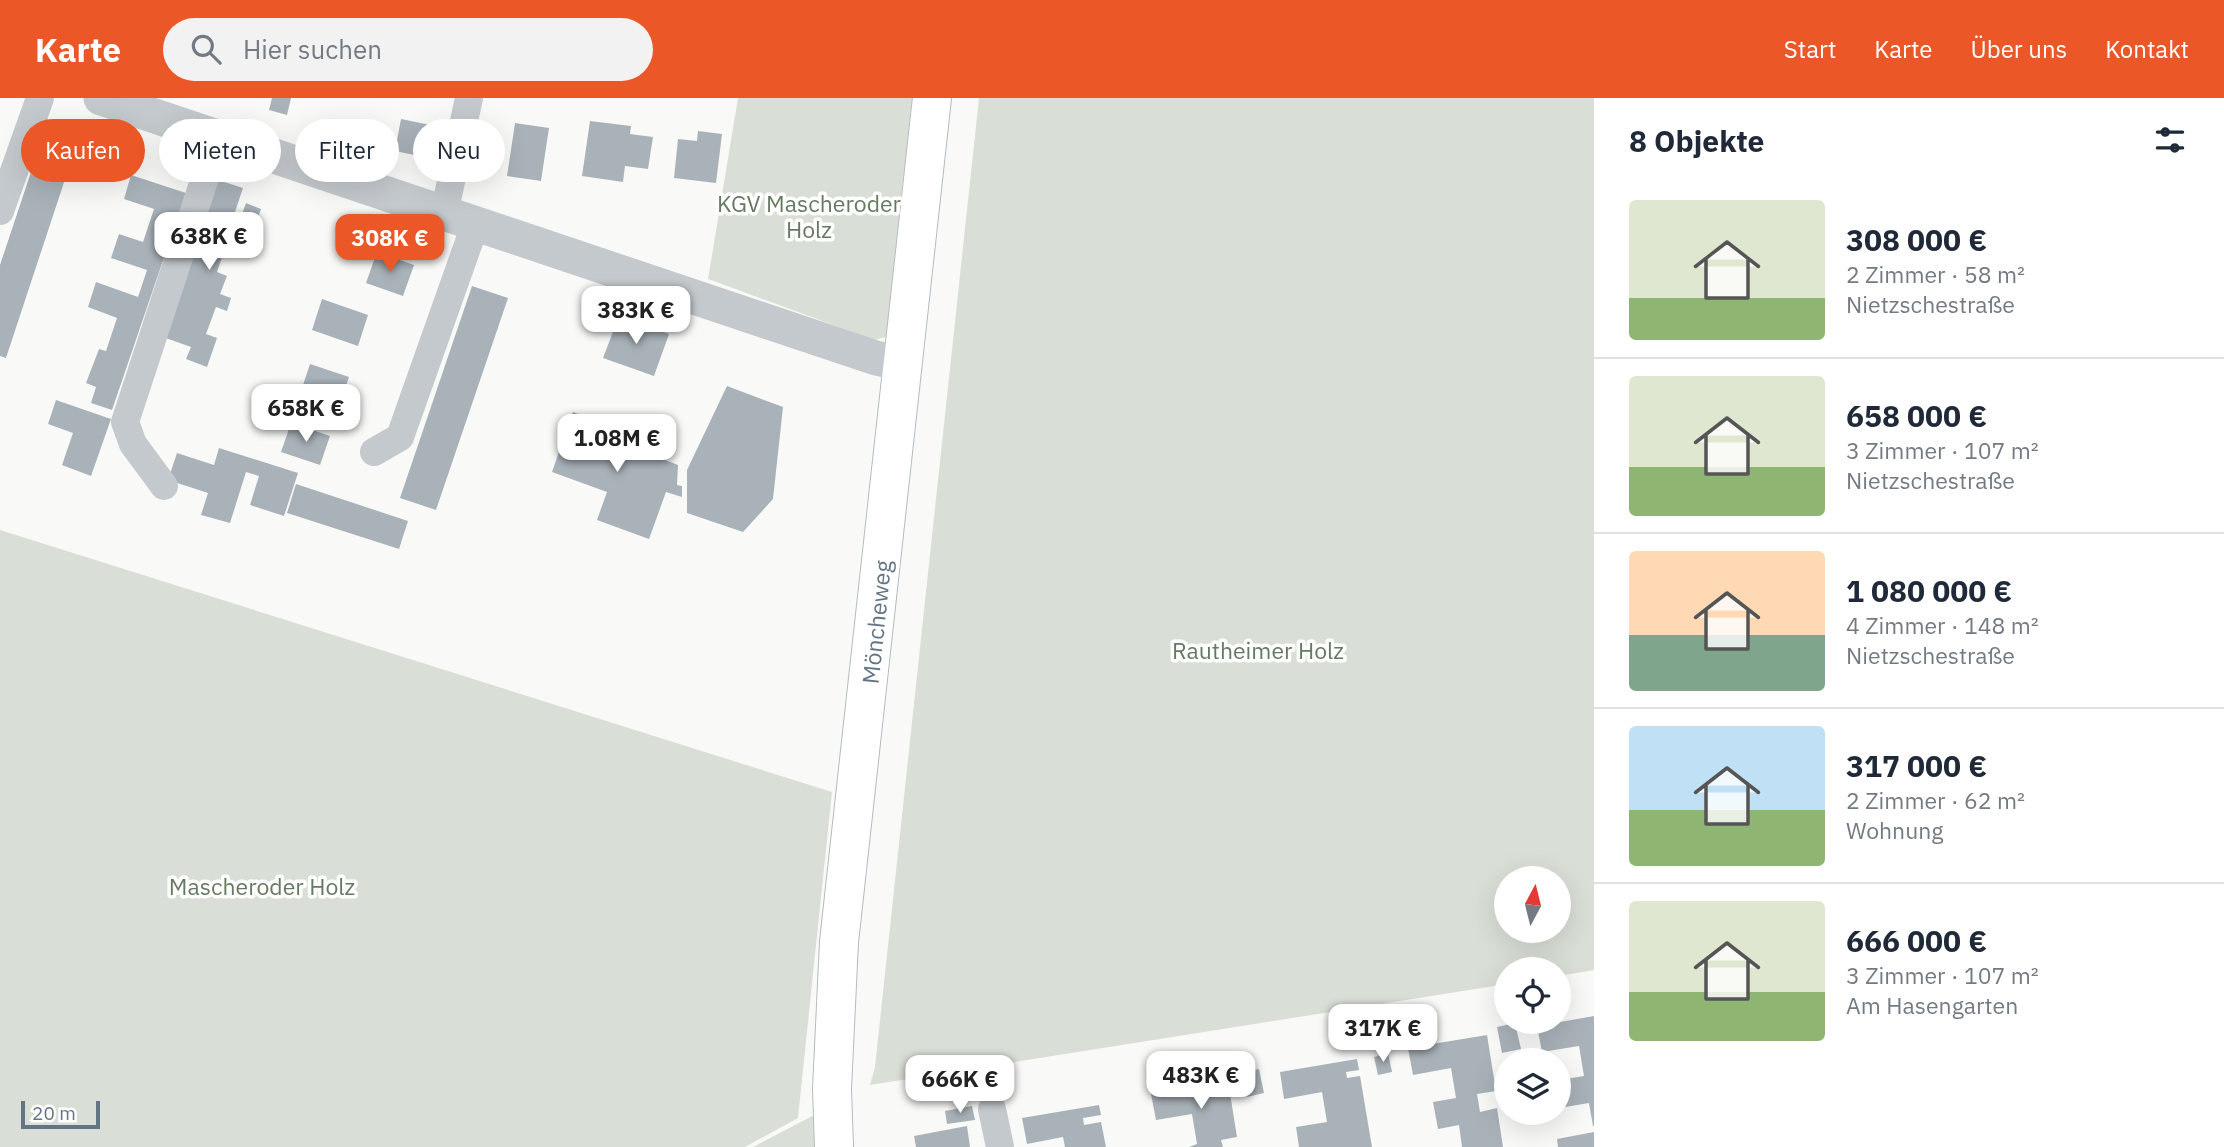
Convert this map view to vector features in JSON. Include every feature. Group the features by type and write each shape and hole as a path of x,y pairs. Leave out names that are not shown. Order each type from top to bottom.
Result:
{"main road":[{"name":"Möncheweg","path":"834,1147 832,1089 839,942 932,98"}],"street":[{"path":"0,211 40,98"},
{"path":"101,98 162,119"},
{"path":"374,452 400,437 459,219 469,98"},
{"path":"281,159 876,358 903,364"},
{"path":"164,486 133,444 125,422 204,182"},
{"path":"992,1109 999,1147"}],"green space":[{"name":"KGV Mascheroder Holz","path":"738,98 912,98 886,337 874,340 708,279"},
{"name":"Rautheimer Holz","path":"979,98 1594,98 1594,970 1571,974 1571,957 1494,957 1494,986 870,1085 875,1067"},
{"name":"Mascheroder Holz","path":"0,530 832,792 798,1118 745,1147 0,1147"},
{"path":"818,1113 825,1147 753,1147"}],"building":[{"path":"272,98 291,98 287,115 269,110"},
{"path":"401,119 413,121 413,155 399,152"},
{"path":"590,121 631,126 630,134 653,137 648,169 625,166 623,182 582,176"},
{"path":"515,123 549,128 541,181 507,176"},
{"path":"698,131 722,134 716,183 674,178 678,139 697,141"},
{"path":"145,180 186,193 112,410 91,403 96,387 86,383 99,349 106,351 117,318 88,307 96,282 138,297 147,270 111,258 119,234 143,242 154,209 124,199 129,182 145,182"},
{"path":"28,182 64,182 6,358 0,356 0,265"},
{"path":"217,182 243,188 234,215 241,217 246,203 261,209 250,241 246,239 242,251 226,245 217,272 227,276 220,294 231,298 227,311 216,307 206,334 217,338 207,367 186,359 191,347 163,337"},
{"path":"361,225 379,231 370,256 352,249"},
{"path":"377,252 414,265 403,296 366,283"},
{"path":"472,286 508,298 436,510 400,498"},
{"path":"322,299 368,315 358,346 312,330"},
{"path":"619,316 669,334 654,376 603,358"},
{"path":"310,364 349,377 339,407 300,394"},
{"path":"727,386 783,407 773,499 743,532 687,513 687,470"},
{"path":"56,400 111,419 91,476 62,465 73,433 48,424"},
{"path":"573,412 633,434 629,446 678,465 677,485 682,486 682,497 666,492 649,539 597,520 607,492 552,472"},
{"path":"291,423 330,436 320,465 281,452"},
{"path":"219,448 298,473 284,516 250,505 259,476 246,472 230,523 201,515 208,493 168,480 177,453 214,465"},
{"path":"296,484 408,521 399,549 287,513"},
{"path":"1594,1016 1594,1126 1589,1103 1571,1106 1571,1078 1584,1076 1579,1046 1541,1048 1539,1034 1571,1034 1571,1020"},
{"path":"1498,1034 1518,1034 1521,1048 1501,1048"},
{"path":"1487,1035 1494,1091 1477,1094 1480,1112 1494,1109 1494,1125 1500,1125 1503,1147 1462,1147 1459,1125 1438,1129 1433,1102 1456,1098 1451,1068 1413,1075 1408,1048"},
{"path":"1388,1053 1392,1072 1378,1075 1374,1057"},
{"path":"1357,1059 1359,1070 1346,1072 1347,1078 1360,1076 1372,1147 1299,1147 1296,1127 1327,1122 1322,1092 1284,1099 1280,1072"},
{"path":"1259,1069 1264,1093 1247,1097 1242,1073"},
{"path":"1228,1081 1237,1137 1221,1140 1223,1147 1189,1147 1197,1144 1192,1114 1156,1120 1151,1094"},
{"path":"1099,1105 1101,1115 1083,1118 1084,1125 1101,1122 1106,1147 1065,1147 1063,1137 1027,1144 1022,1118"},
{"path":"972,1106 975,1120 947,1124 945,1111"},
{"path":"967,1126 970,1147 916,1147 914,1136"},
{"path":"1594,1132 1594,1147 1558,1147 1557,1139"}]}
